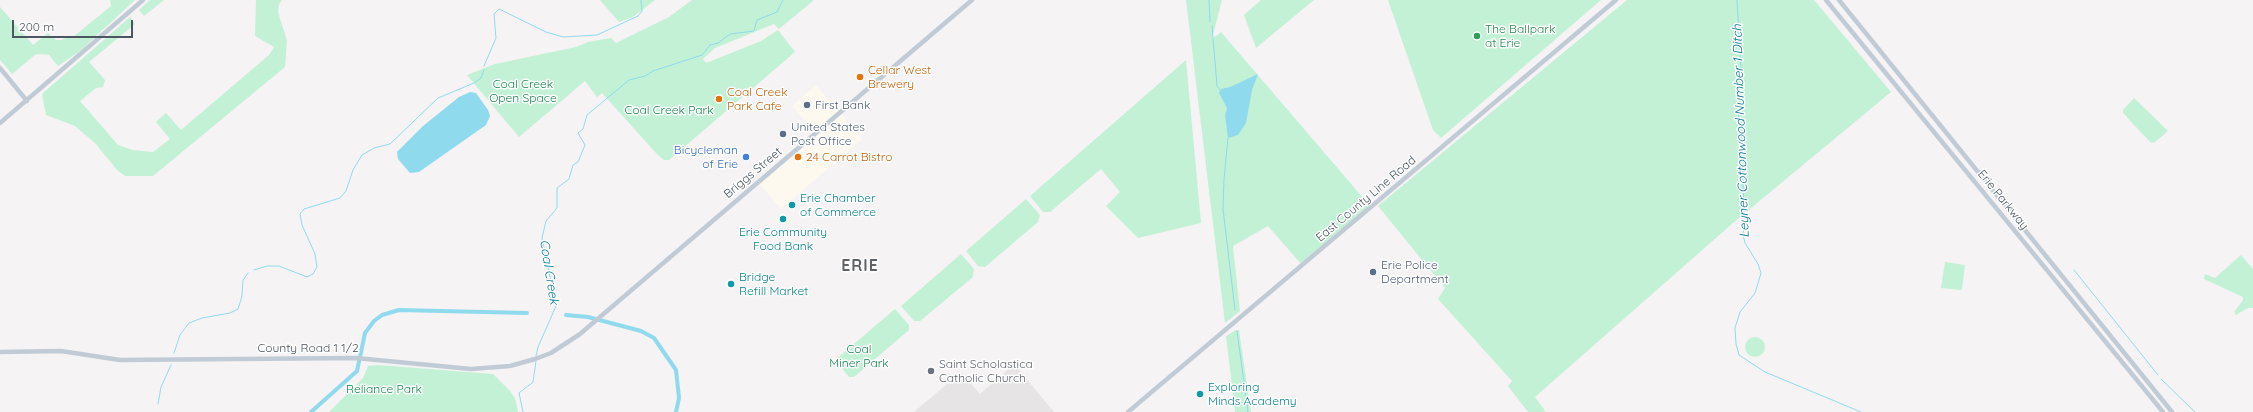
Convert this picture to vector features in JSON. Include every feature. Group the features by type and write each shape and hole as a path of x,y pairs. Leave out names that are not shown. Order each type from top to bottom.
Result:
{"main road":[{"path":"0,123 143,0"},
{"name":"Briggs Street","path":"602,315 972,0"},
{"name":"East County Line Road","path":"1128,412 1616,0"},
{"name":"Erie Parkway","path":"1826,0 2163,412"},
{"name":"Erie Parkway","path":"1839,0 2172,412"},
{"path":"0,68 27,101"},
{"name":"County Road 1 1/2","path":"0,352 61,351 120,360 363,358 471,369 493,368 516,365 543,356 566,343 602,315"}],"shaded area":[{"path":"816,85 862,139 781,209 760,184 817,135 792,106"},
{"path":"1014,364 1054,412 914,412 961,372 980,394"}],"green space":[{"path":"110,0 135,0 80,51 58,66 49,55 51,55 36,54 12,74 0,60 0,7 33,45 48,33 56,40 62,40 69,36 73,37 111,6"},
{"path":"150,0 164,0 144,16 139,10"},
{"path":"256,0 282,0 279,4 278,12 287,41 285,67 153,176 125,176 117,170 95,143 75,126 46,115 42,94 130,17 135,24 89,62 105,80 103,87 96,88 80,101 118,145 133,150 153,152 170,139 156,122 166,113 181,130 269,55 274,47 255,36"},
{"path":"600,0 655,0 633,17 619,22"},
{"name":"Coal Creek Open Space","path":"692,0 814,0 779,29 774,24 715,48 703,59 706,63 761,41 778,30 795,52 669,160 664,160 656,153 602,93 597,97 585,81 519,137 467,75 495,64 576,47 588,42 611,38 616,43 669,17"},
{"path":"1186,0 1222,0 1212,39 1221,32 1370,206 1302,265 1268,226 1233,246 1240,311 1225,323"},
{"path":"1261,0 1314,0 1256,48 1244,15"},
{"path":"1388,0 1601,0 1441,138 1433,130"},
{"path":"1627,0 1814,0 1891,92 1733,223 1535,397 1546,412 1528,412 1508,386 1512,381 1438,299 1445,288 1378,206"},
{"path":"1186,60 1201,223 1138,238 1106,206 1120,192 1101,169 1050,212 1043,212 1030,196"},
{"path":"2134,98 2168,131 2155,142 2151,143 2123,113 2123,110"},
{"path":"1026,199 1040,215 1038,222 985,267 978,266 966,251"},
{"path":"961,254 974,269 973,277 920,321 914,321 901,306"},
{"path":"2241,255 2253,269 2253,308 2248,308 2236,315 2234,312 2243,300 2243,297 2204,279 2205,274 2215,278"},
{"path":"1945,262 1965,265 1962,290 1941,288"},
{"name":"Coal Miner Park","path":"895,309 909,325 909,330 854,377 849,377 835,360"},
{"path":"1236,330 1239,330 1251,412 1235,412 1226,336"},
{"path":"1755,337 1762,340 1765,347 1762,354 1755,357 1748,354 1745,347 1748,340"},
{"name":"Reliance Park","path":"378,365 493,374 515,398 518,412 329,412 363,378 368,366"}],"water":[{"path":"1258,74 1252,90 1246,123 1238,135 1228,138 1225,115 1227,108 1219,93 1221,89 1230,87"},
{"path":"470,92 476,93 488,110 490,116 486,125 419,172 410,173 398,159 397,152 423,126 459,97"}],"waterway":[{"path":"484,66 496,38 494,14 499,9 546,32 563,37 597,35 638,16 642,11 641,0"},
{"name":"Coal Creek","path":"536,356 538,347 556,306 542,238 546,221 557,208 557,188 569,179 573,165 578,162 585,145 578,133 583,129 587,115 629,80 645,76 653,71 702,55 710,45 718,43 730,34 754,31 757,20 777,12 783,0"},
{"path":"1209,0 1210,22"},
{"name":"Leyner Cottonwood Number 1 Ditch","path":"1737,0 1741,69 1738,108 1745,219 1743,234 1745,243 1758,264 1761,273 1755,293 1740,312 1735,328 1736,344 1739,355 1765,372 1861,412"},
{"path":"1212,26 1217,86 1220,90"},
{"path":"254,270 267,266 279,266 307,277 313,274 317,267 315,254 302,225 300,214 304,209 340,198 346,191 353,170 362,155 374,148 390,144 438,98 474,83 481,78 484,70"},
{"path":"1228,138 1223,209 1235,310"},
{"path":"2074,270 2158,375"},
{"path":"174,353 180,335 189,323 202,318 230,313 238,309 242,296 243,280 248,273"},
{"path":"311,412 357,371 365,333 374,321 382,315 399,310 527,313"},
{"path":"566,315 588,317 641,331 654,338 676,370 679,398 676,412"},
{"path":"1237,331 1248,412"},
{"name":"Coal Creek","path":"523,412 519,393 533,382 536,361"},
{"path":"158,404 161,387 171,365"},
{"path":"2161,379 2195,412"}],"place":[{"name":"The Ballpark at Erie","path":"1477,36"},
{"name":"Cellar West Brewery","path":"860,77"},
{"name":"Coal Creek Park Cafe","path":"719,99"},
{"name":"First Bank","path":"807,105"},
{"name":"United States Post Office","path":"783,134"},
{"name":"Bicycleman of Erie","path":"746,157"},
{"name":"24 Carrot Bistro","path":"798,157"},
{"name":"Erie Chamber of Commerce","path":"792,205"},
{"name":"Erie Community Food Bank","path":"783,219"},
{"name":"Erie Police Department","path":"1373,272"},
{"name":"Bridge Refill Market","path":"731,284"},
{"name":"Saint Scholastica Catholic Church","path":"931,371"},
{"name":"Exploring Minds Academy","path":"1200,394"}],"district":[{"name":"ERIE","path":"860,266"}],"park label":[{"name":"Coal Creek Park","path":"669,110"}]}
